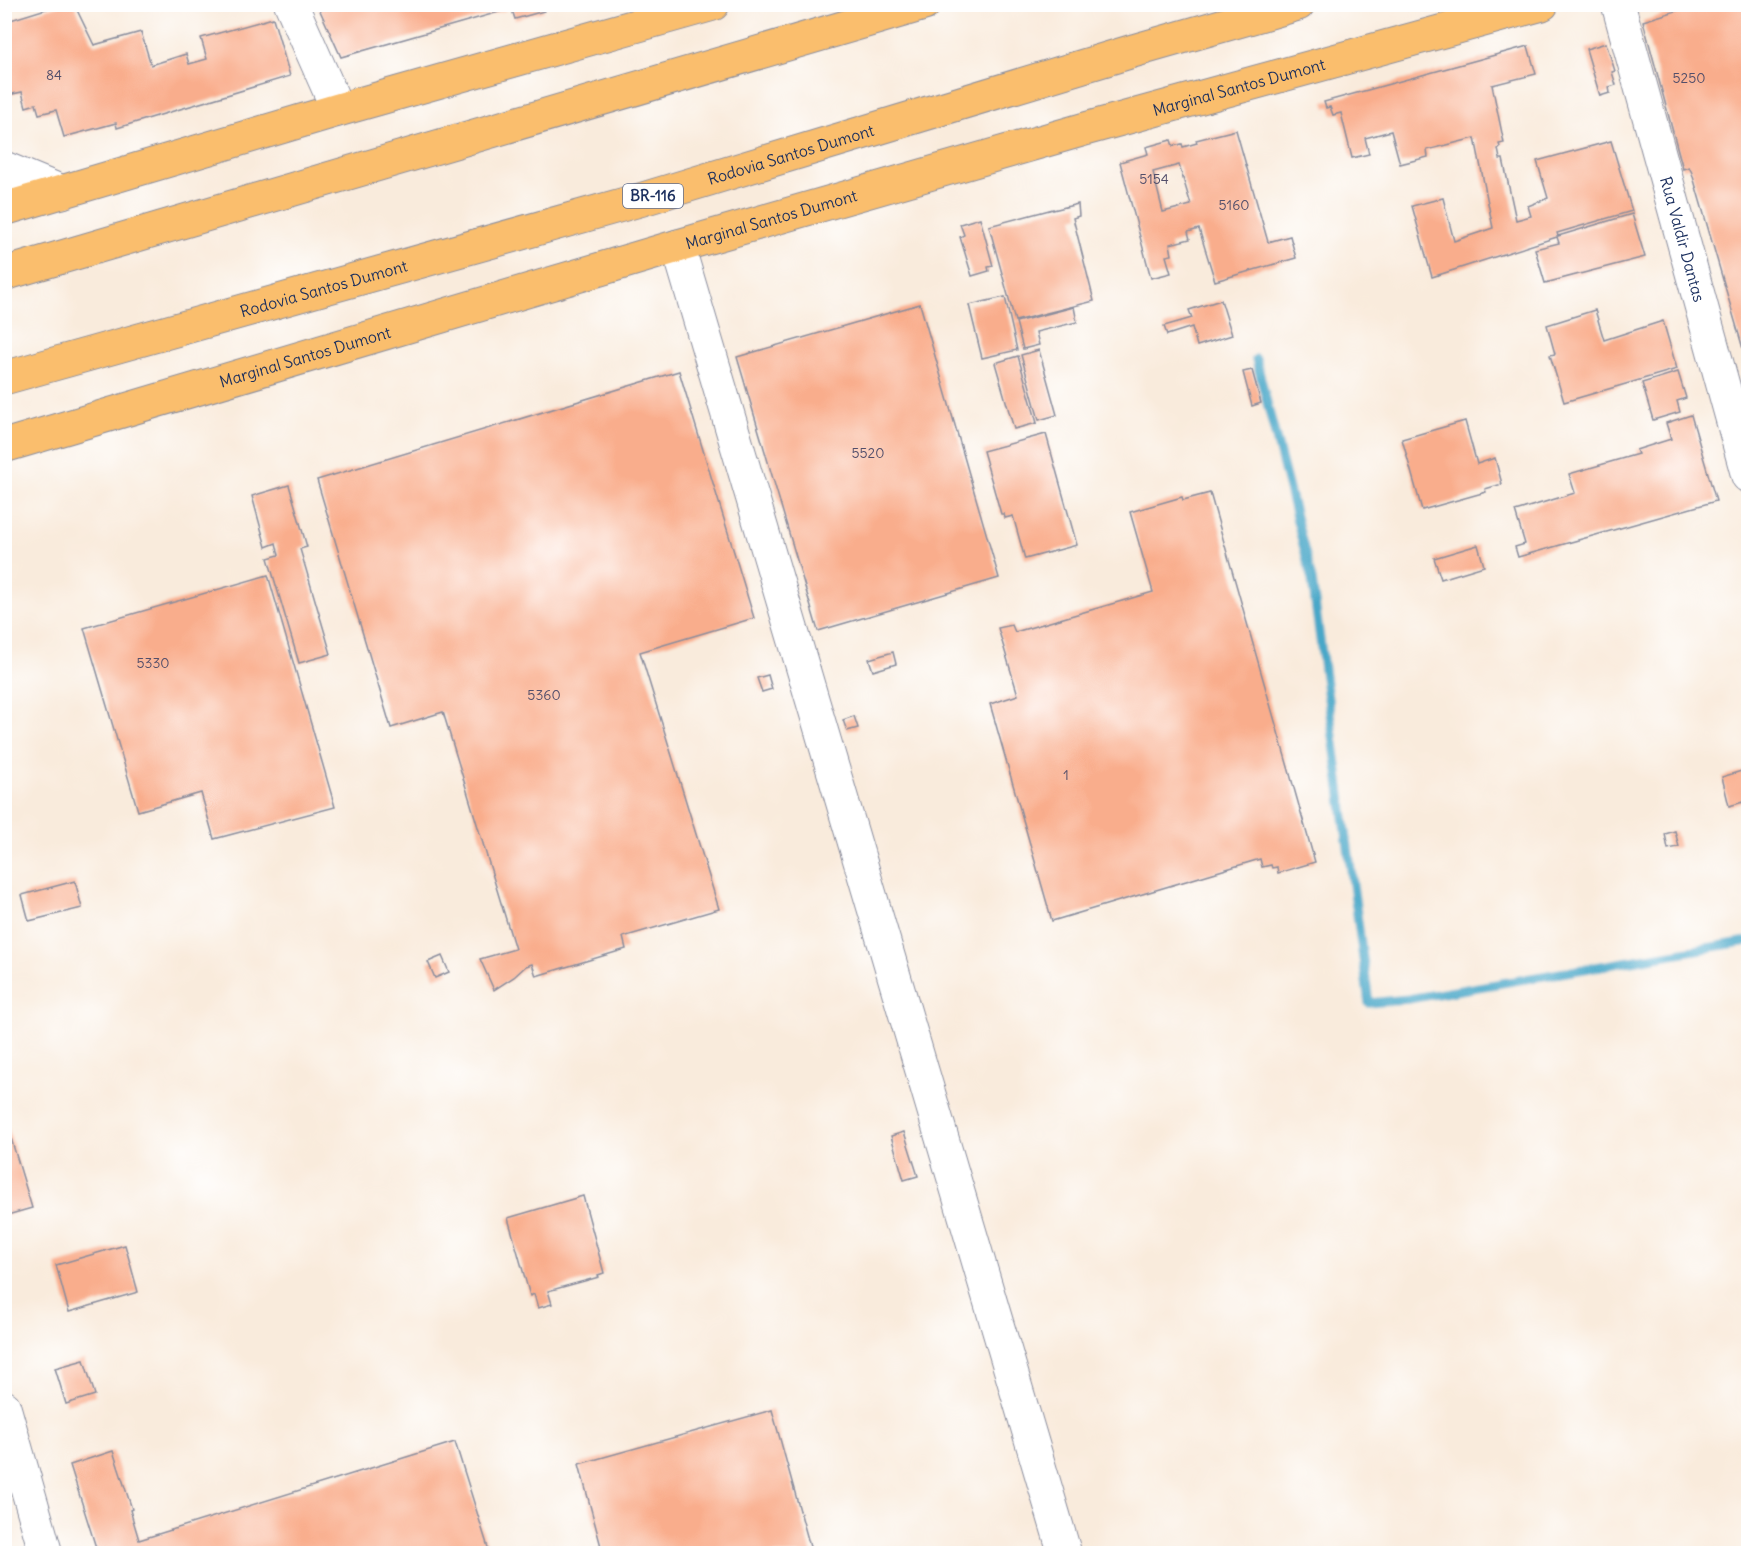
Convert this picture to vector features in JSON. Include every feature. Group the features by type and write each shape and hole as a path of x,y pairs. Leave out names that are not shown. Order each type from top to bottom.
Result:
{"main road":[{"path":"4,209 338,110 713,4"},
{"path":"4,274 924,4"},
{"name":"Rodovia Santos Dumont","path":"4,378 644,199 1133,51 1298,4"},
{"name":"Marginal Santos Dumont","path":"4,446 678,246 1085,129 1542,4"}],"street":[{"path":"291,4 338,110"},
{"name":"Rua Valdir Dantas","path":"1618,4 1749,476"},
{"path":"4,168 62,192"},
{"path":"678,246 1065,1554"},
{"path":"4,1407 46,1554"}],"building":[{"path":"62,4 74,4 94,45 141,32 151,65 186,54 189,64 207,59 201,38 273,18 290,76 117,128 116,123 64,137 56,110 39,114 36,104 26,107 22,92 8,95 4,82 4,22"},
{"path":"317,4 504,4 506,10 341,57"},
{"path":"510,4 542,4 544,11 515,19"},
{"path":"1699,4 1748,4 1748,366 1692,173 1689,167 1683,169 1643,21"},
{"path":"1606,43 1615,71 1612,72 1616,85 1609,87 1610,93 1600,96 1586,49"},
{"path":"1528,46 1536,74 1492,85 1504,143 1499,144 1498,149 1500,159 1503,159 1516,220 1531,216 1528,206 1548,198 1537,161 1611,141 1632,211 1557,233 1558,236 1632,214 1645,257 1545,283 1535,249 1559,243 1557,237 1432,277 1412,206 1443,198 1454,241 1493,228 1475,138 1427,150 1428,157 1400,164 1391,131 1365,138 1369,154 1352,158 1341,113 1333,115 1330,107 1326,108 1324,102"},
{"path":"1236,130 1268,242 1290,236 1296,258 1215,281 1199,229 1188,232 1190,239 1170,244 1172,255 1166,256 1171,273 1151,278 1120,162 1148,154 1146,147 1171,140 1173,146 1182,144 1183,147 1197,143 1196,140","holes":["1179,165 1191,205 1163,212 1153,172"]},
{"path":"1078,204 1079,216 1073,218 1094,301 1015,321 989,226"},
{"path":"980,218 993,266 988,267 989,271 972,276 960,237 964,235 960,224"},
{"path":"1005,297 1017,350 982,358 969,305"},
{"path":"1221,300 1232,335 1197,346 1192,327 1167,335 1164,326 1192,318 1189,310"},
{"path":"920,304 999,578 818,631 737,357"},
{"path":"1074,307 1077,322 1036,332 1039,345 1023,349 1016,322"},
{"path":"1595,310 1604,340 1663,321 1677,369 1564,402 1550,355 1555,354 1547,325"},
{"path":"1039,350 1057,415 1039,420 1021,355"},
{"path":"1018,356 1037,423 1014,429 995,363"},
{"path":"1252,370 1261,403 1252,406 1243,372"},
{"path":"679,371 754,618 640,652 719,909 623,937 626,949 536,976 532,964 526,966 494,990 480,959 515,949 443,712 391,728 317,480"},
{"path":"1678,372 1686,398 1677,401 1680,412 1653,420 1642,383"},
{"path":"1691,415 1716,501 1518,557 1515,547 1525,544 1515,511 1575,493 1569,474 1638,454 1636,450 1671,439 1666,423"},
{"path":"1465,421 1477,464 1495,458 1502,484 1485,489 1486,492 1422,510 1402,439"},
{"path":"1046,434 1077,545 1025,559 1013,516 1005,518 1004,514 1001,514 983,451"},
{"path":"289,485 307,547 300,549 331,654 299,663 268,558 279,555 276,543 266,547 252,496"},
{"path":"1210,493 1315,862 1278,873 1277,867 1272,868 1271,865 1262,867 1260,859 1052,921 990,704 1018,695 998,628 1012,625 1015,632 1153,592 1130,512 1182,497 1183,500"},
{"path":"1478,545 1484,566 1441,579 1434,558"},
{"path":"268,575 335,807 214,839 201,793 138,811 84,628"},
{"path":"893,652 896,664 873,671 869,659"},
{"path":"768,675 772,689 762,692 757,678"},
{"path":"854,716 858,728 847,731 843,720"},
{"path":"1748,769 1748,820 1743,802 1729,806 1722,777"},
{"path":"1675,831 1679,847 1668,849 1665,834"},
{"path":"75,881 82,908 29,921 22,895"},
{"path":"442,956 449,972 435,978 428,962"},
{"path":"4,1115 32,1208 4,1216"},
{"path":"904,1132 918,1176 904,1180 891,1136"},
{"path":"583,1196 604,1273 598,1275 599,1277 548,1291 552,1304 538,1308 534,1294 530,1296 508,1218"},
{"path":"125,1245 138,1292 69,1312 56,1265"},
{"path":"84,1360 95,1395 66,1404 55,1368"},
{"path":"772,1410 812,1554 603,1554 579,1464"},
{"path":"455,1442 490,1554 98,1554 70,1465 113,1451 132,1509 130,1510 139,1540"}],"waterway":[{"path":"1256,359 1312,580 1369,1003 1408,999 1748,941"}]}
